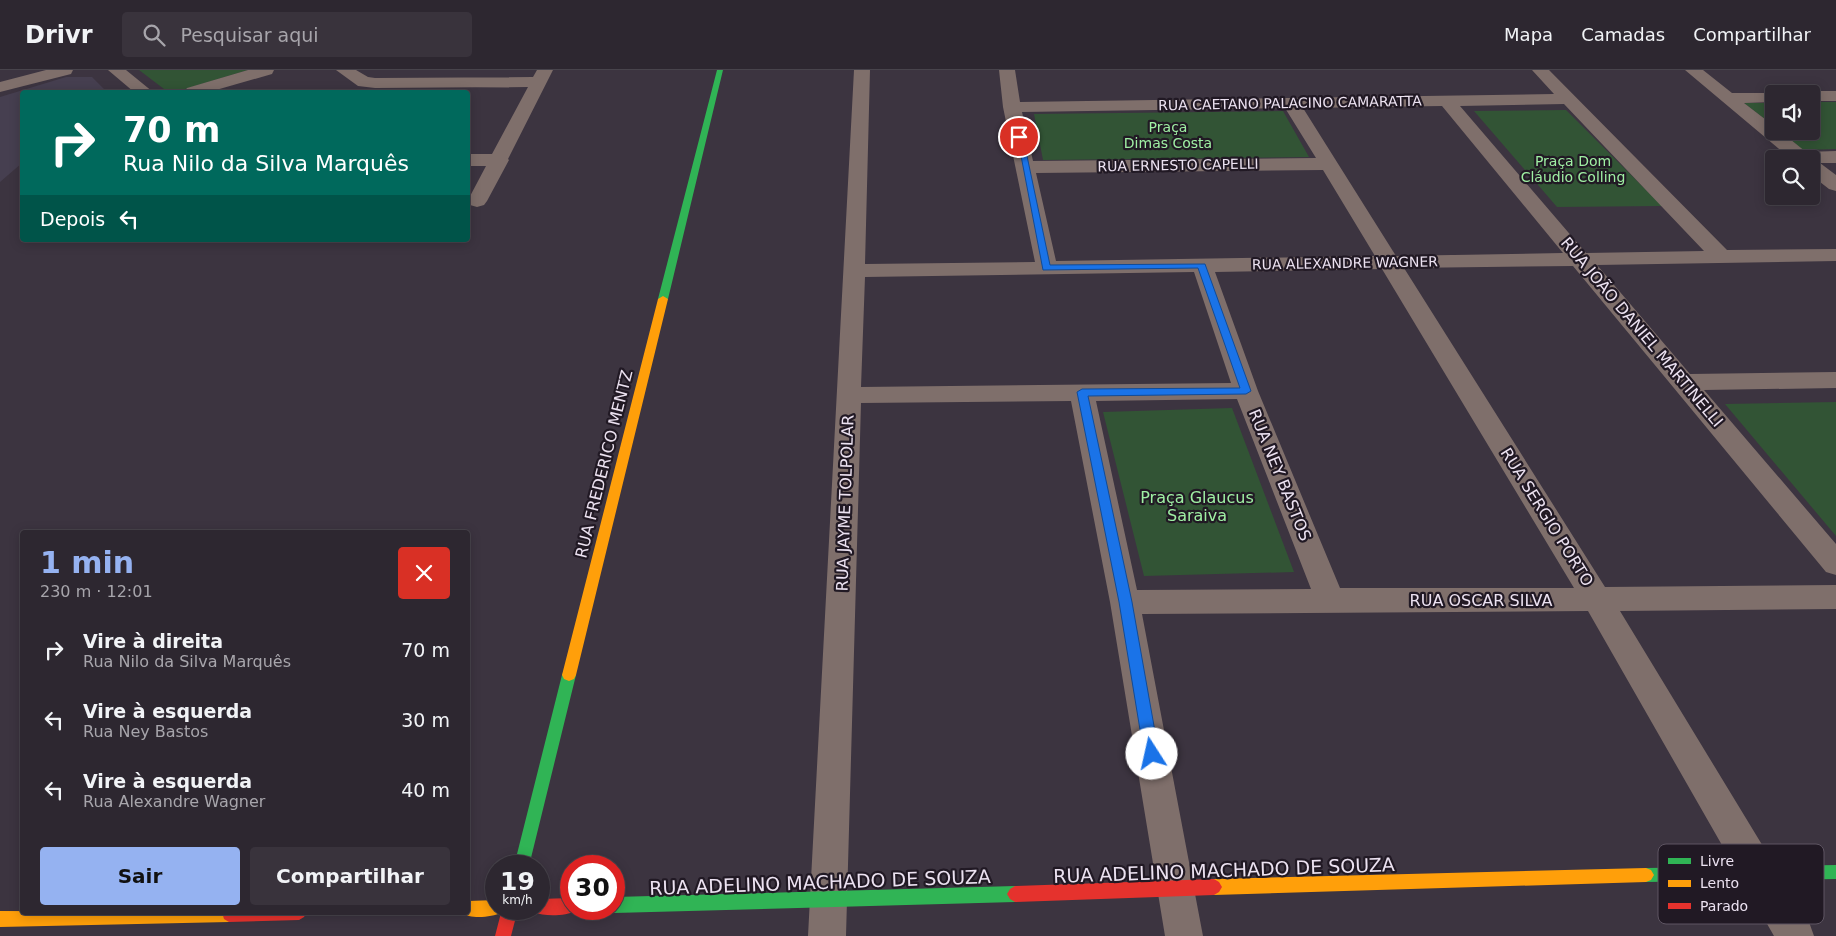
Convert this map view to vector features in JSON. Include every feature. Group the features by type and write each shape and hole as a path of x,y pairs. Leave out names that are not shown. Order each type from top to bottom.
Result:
{"street":[{"path":"0,87 65,70"},
{"path":"116,70 141,90"},
{"path":"200,90 266,70"},
{"path":"344,70 357,80 375,83 542,76 478,201"},
{"name":"RUA FREDERICO MENTZ","path":"523,855 720,70"},
{"name":"RUA JAYME TOLPOLAR","path":"827,936 862,70"},
{"path":"1007,70 1012,107 1047,268"},
{"path":"1540,70 1722,257"},
{"path":"1693,70 1791,150"},
{"path":"1820,96 1836,96"},
{"path":"1727,98 1765,97"},
{"name":"RUA CAETANO PALACINO CAMARATTA","path":"1012,107 1568,99"},
{"name":"RUA JOÃO DANIEL MARTINELLI","path":"1446,100 1836,564"},
{"name":"RUA SERGIO PORTO","path":"1291,102 1598,601 1740,844"},
{"path":"1820,159 1836,157"},
{"path":"470,160 500,160"},
{"name":"RUA ERNESTO CAPELLI","path":"1026,167 1329,164"},
{"path":"1820,173 1836,185"},
{"name":"RUA ALEXANDRE WAGNER","path":"854,271 1836,255"},
{"name":"RUA NEY BASTOS","path":"1202,266 1246,391 1330,600"},
{"path":"1684,382 1836,380"},
{"path":"849,395 1246,391"},
{"path":"1082,392 1125,602 1184,936"},
{"name":"RUA OSCAR SILVA","path":"1125,602 1330,600 1598,601 1836,597"},
{"name":"RUA ADELINO MACHADO DE SOUZA","path":"625,905 1658,876"},
{"path":"470,909 485,908"},
{"path":"0,919 171,915"},
{"path":"503,936 507,920"},
{"name":"RUA SERGIO PORTO","path":"1788,924 1795,936"}],"shaded area":[{"path":"66,77 92,77 105,90 23,90"},
{"path":"20,91 20,165 0,182 0,97"}],"green space":[{"path":"139,70 248,70 182,90 165,90"},
{"path":"1820,102 1836,102 1836,149 1803,150 1791,140 1820,140"},
{"path":"1744,103 1765,103 1765,119"},
{"name":"Praça Dom Cláudio Colling","path":"1566,110 1662,206 1557,207 1474,111"},
{"name":"Praça Dimas Costa","path":"1283,111 1309,157 1043,160 1034,114"},
{"path":"1836,402 1836,536 1725,404"},
{"name":"Praça Glaucus Saraiva","path":"1232,408 1294,572 1144,576 1103,412"}],"traffic: fast":[{"path":"663,299 720,70"},
{"path":"524,855 569,675"},
{"path":"1824,872 1836,872"},
{"path":"1646,875 1658,875"},
{"path":"625,905 1015,894"}],"traffic: slow":[{"path":"569,675 663,299"},
{"path":"1214,887 1646,875"},
{"path":"470,909 485,908"},
{"path":"0,919 183,915"}],"traffic: jam":[{"path":"1015,894 1214,887"},
{"path":"550,907 560,906"},
{"path":"503,936 507,920"}],"route":[{"path":"1019,137 1047,268 1202,266 1246,391 1082,392 1125,602 1152,754"}]}
